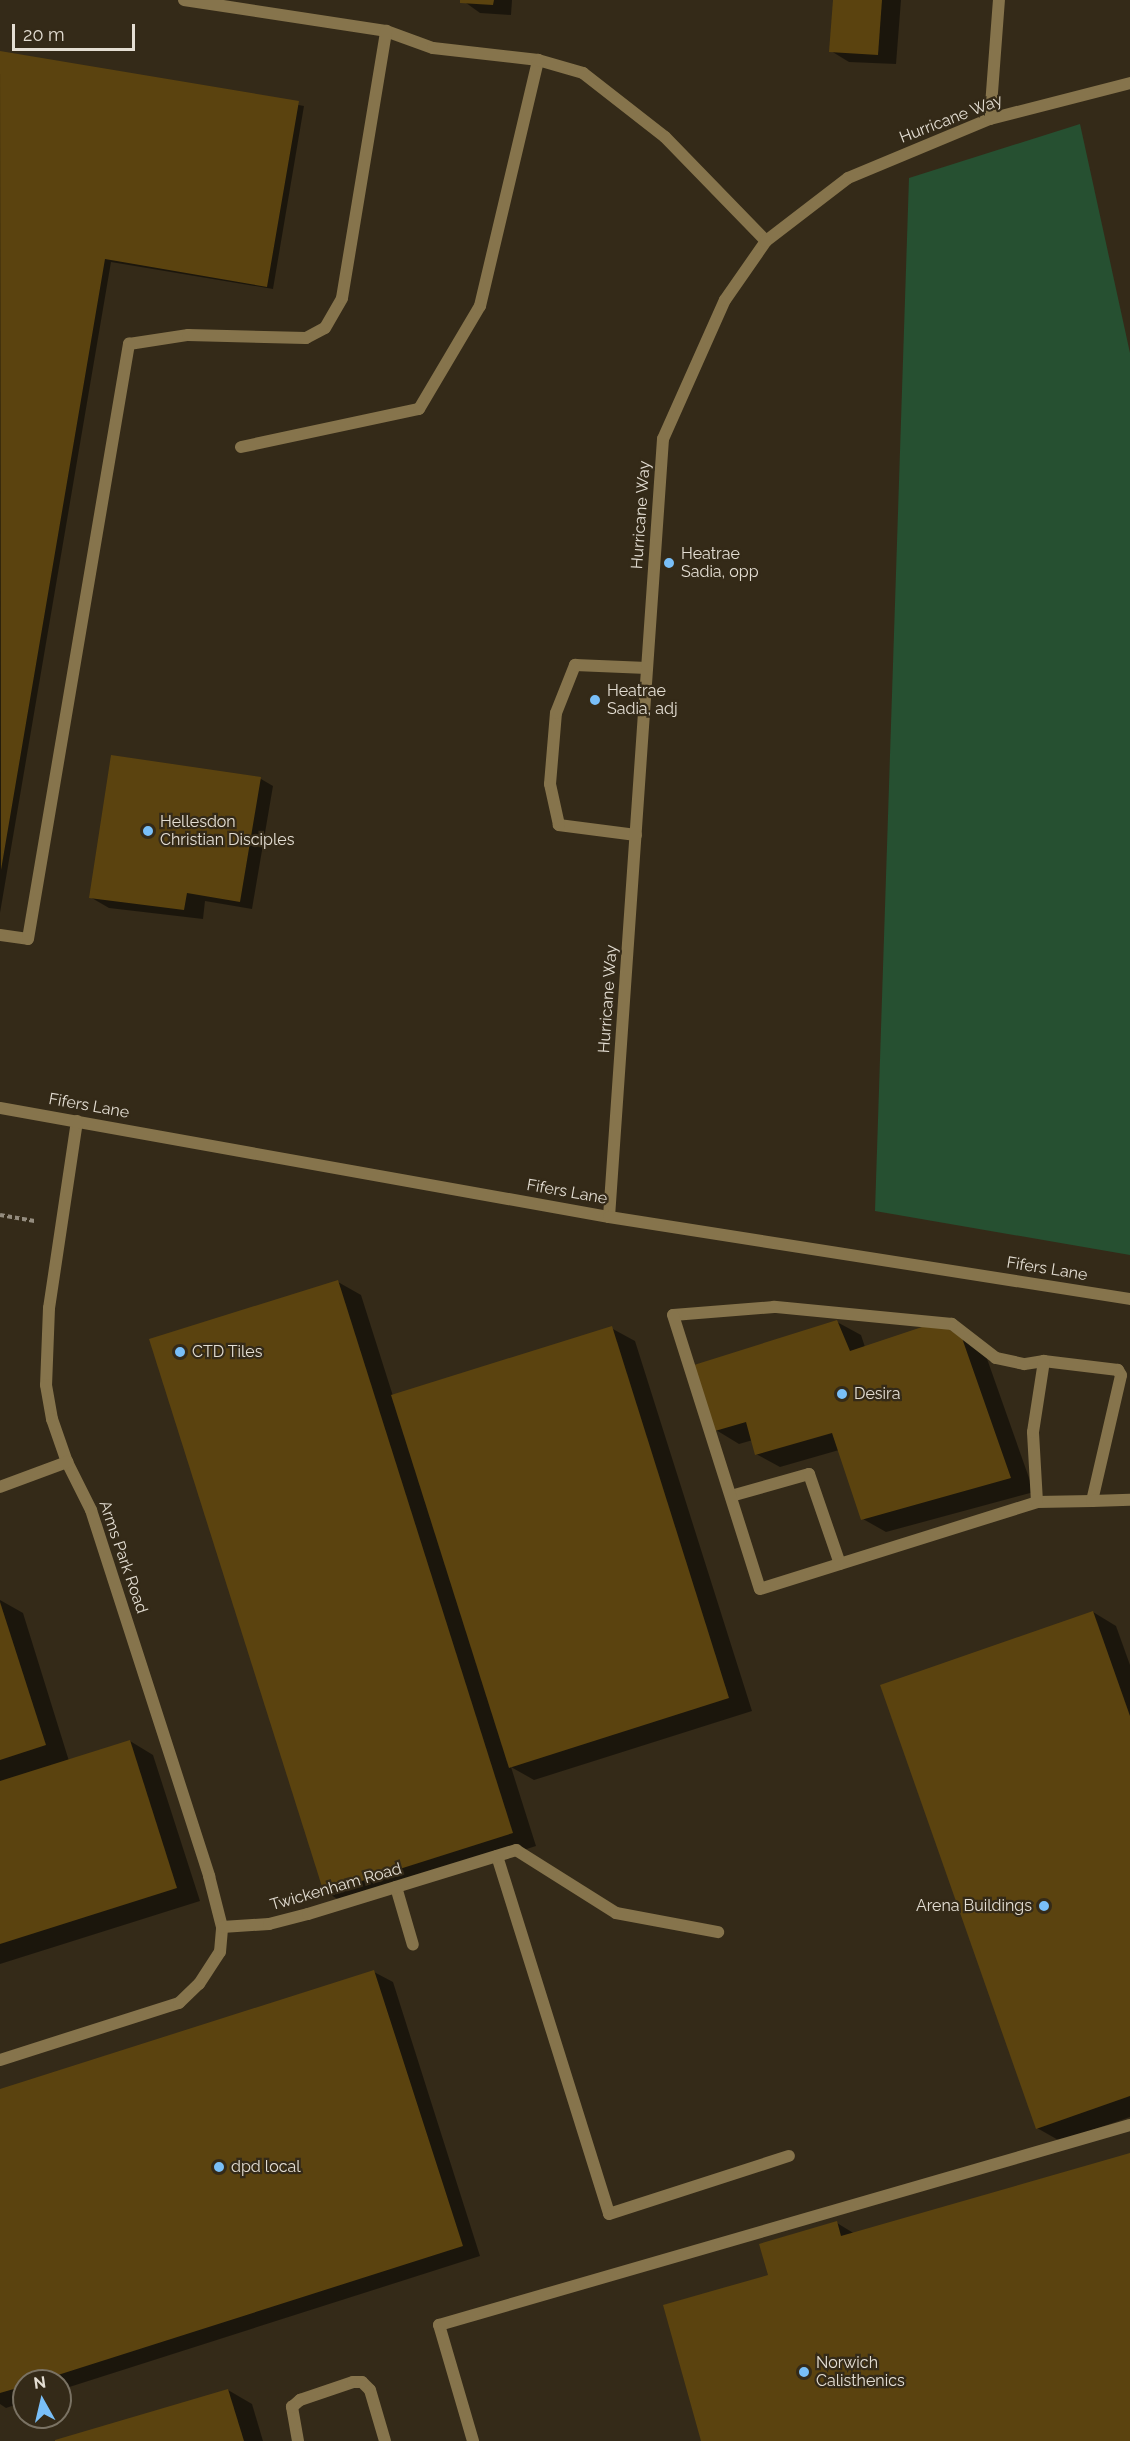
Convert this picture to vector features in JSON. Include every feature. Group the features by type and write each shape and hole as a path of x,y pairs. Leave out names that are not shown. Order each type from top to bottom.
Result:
{"street":[{"path":"184,0 387,31 433,48 538,60 583,73 665,138 766,242"},
{"path":"990,119 999,0"},
{"path":"0,935 28,939 129,344 188,334 306,338 325,328 342,298 387,31"},
{"path":"241,447 419,409 480,306 538,60"},
{"name":"Hurricane Way","path":"609,1217 663,439 725,300 766,242 848,178 990,119 1130,83"},
{"path":"636,835 559,825 550,784 556,714 575,665 647,668"},
{"name":"Fifers Lane","path":"0,1108 609,1217 1130,1299"},
{"name":"Arms Park Road","path":"77,1121 49,1308 46,1385 52,1419 67,1462 91,1510 209,1876 222,1927"},
{"path":"1092,1501 1121,1376 1118,1370 1044,1361 1024,1364 996,1358 952,1324 774,1307 673,1315 760,1589 1037,1502 1092,1501 1130,1500"},
{"path":"1037,1502 1033,1432 1044,1361"},
{"path":"0,1487 67,1462"},
{"path":"731,1496 809,1474 840,1564"},
{"name":"Twickenham Road","path":"222,1927 269,1924 516,1850 616,1913 718,1932"},
{"path":"497,1856 609,2214 789,2156"},
{"path":"396,1887 413,1945"},
{"path":"0,2060 179,2002 199,1984 220,1952 222,1927"},
{"path":"473,2441 439,2325 1130,2125"},
{"path":"298,2441 292,2407 300,2400 353,2382 362,2382 370,2390 385,2441"}],"path":[{"path":"0,1215 61,1225"},
{"path":"0,1221 7,1216"}],"green space":[{"path":"1080,124 1130,353 1130,1255 875,1211 909,178"}],"building":[{"path":"460,0 494,0 493,5 460,3"},
{"path":"833,0 882,0 878,55 829,52"},
{"path":"0,51 299,101 267,287 105,259 1,870"},
{"name":"Hellesdon Christian Disciples","path":"111,755 261,777 240,902 187,893 184,910 89,898"},
{"path":"338,1280 513,1833 324,1893 149,1339"},
{"name":"Desira","path":"837,1320 850,1351 925,1326 944,1326 962,1338 1011,1478 861,1520 832,1433 755,1455 746,1422 715,1431 694,1365"},
{"path":"612,1326 729,1698 509,1768 391,1395"},
{"path":"0,1602 46,1745 0,1760"},
{"name":"Arena Buildings","path":"1093,1611 1130,1716 1130,2096 1036,2129 880,1685"},
{"path":"130,1740 177,1888 0,1944 0,1781"},
{"name":"dpd local","path":"374,1970 463,2246 72,2370 12,2369 12,2390 0,2393 0,2089"},
{"path":"1130,2153 1130,2441 701,2441 663,2305 768,2275 759,2244 837,2221 841,2236"},
{"path":"228,2389 244,2441 55,2441 55,2440"}],"place":[{"name":"Heatrae Sadia, opp","path":"669,563"},
{"name":"Heatrae Sadia, adj","path":"595,700"},
{"name":"Hellesdon Christian Disciples","path":"148,831"},
{"name":"CTD Tiles","path":"180,1352"},
{"name":"Desira","path":"842,1394"},
{"name":"Arena Buildings","path":"1044,1906"},
{"name":"dpd local","path":"219,2167"},
{"name":"Norwich Calisthenics","path":"804,2372"}]}
